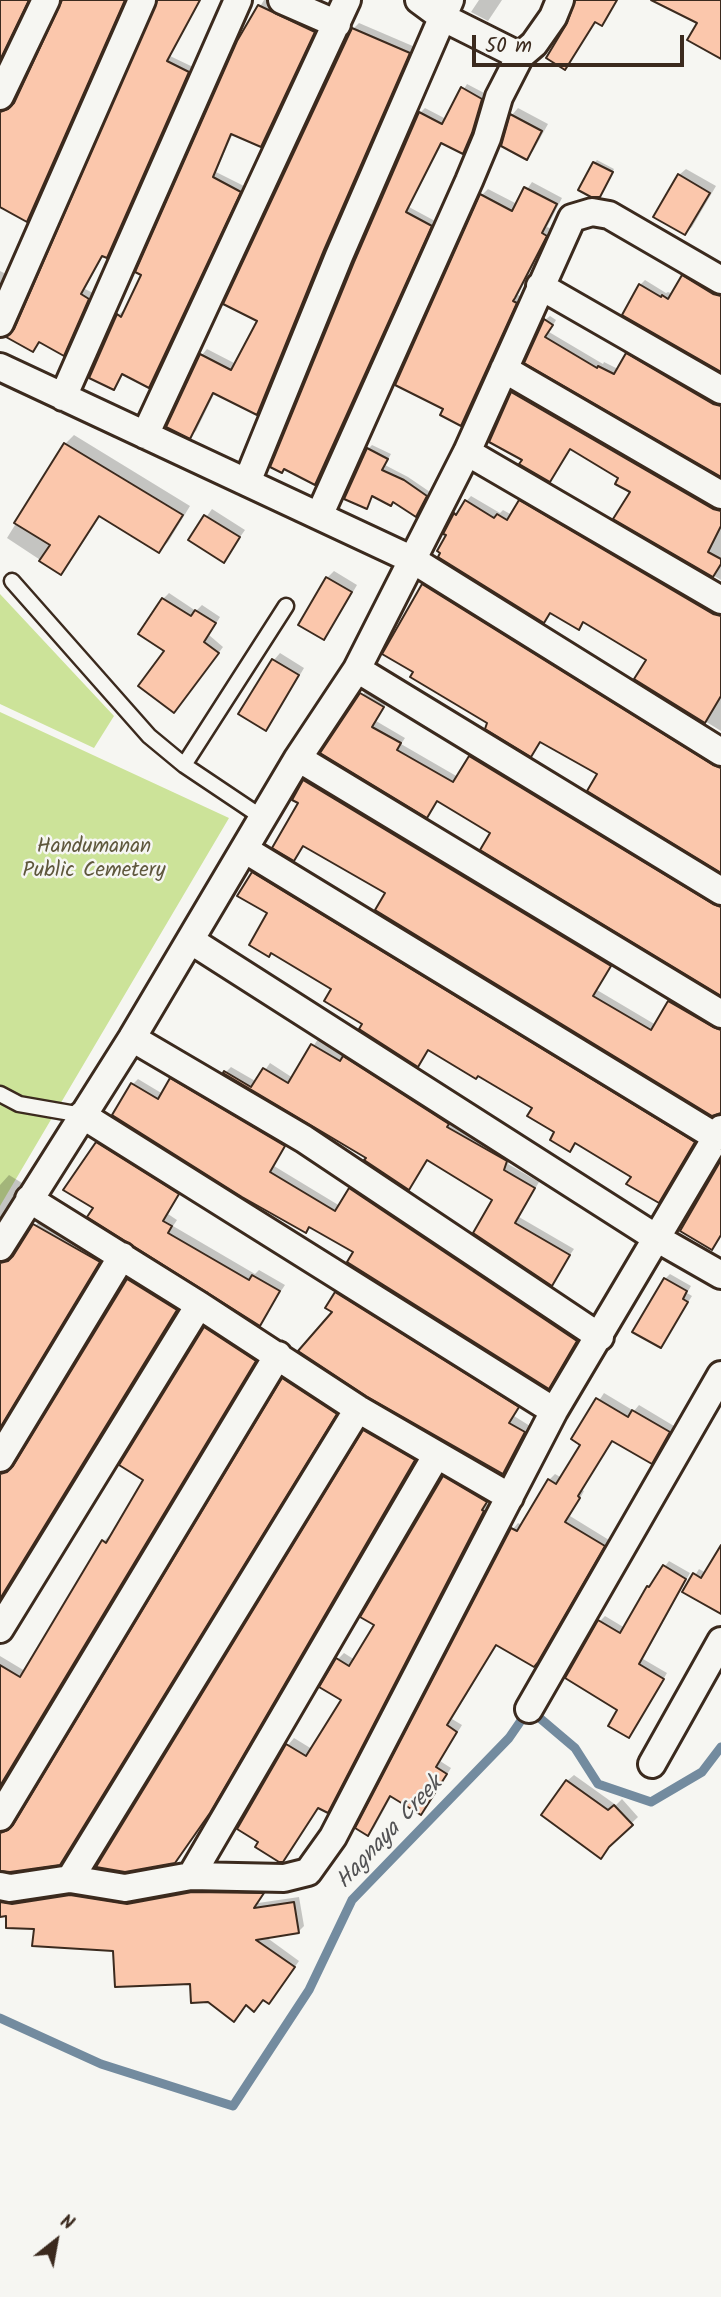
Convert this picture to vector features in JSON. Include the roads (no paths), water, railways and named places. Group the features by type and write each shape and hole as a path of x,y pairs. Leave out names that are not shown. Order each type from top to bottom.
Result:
{"street":[{"path":"0,96 46,0"},
{"path":"0,323 142,0"},
{"path":"63,397 237,0"},
{"path":"282,0 337,24"},
{"path":"145,435 348,0"},
{"path":"419,0 446,8 520,56"},
{"path":"319,516 469,181 487,138 499,97 520,56 541,35 560,0"},
{"path":"247,482 339,256 446,8"},
{"path":"0,1247 132,1038 298,758 357,669 467,452 572,218 592,212 609,215 721,280"},
{"path":"540,286 721,390"},
{"path":"0,368 413,560 721,752"},
{"path":"504,369 721,495"},
{"path":"467,452 721,600"},
{"path":"357,669 721,891"},
{"path":"298,758 721,1014"},
{"path":"0,1886 10,1888 70,1879 125,1888 191,1875 284,1878 308,1872 333,1838 554,1411 658,1239 718,1133 244,849"},
{"path":"190,940 658,1239 721,1275"},
{"path":"132,1038 304,1139 600,1337"},
{"path":"82,1115 554,1411"},
{"path":"29,1199 278,1355 358,1409 510,1497"},
{"path":"0,1458 122,1256"},
{"path":"0,1629 199,1305"},
{"path":"0,1817 278,1355"},
{"path":"529,1709 721,1374"},
{"path":"70,1879 358,1409"},
{"path":"191,1875 436,1456"},
{"path":"652,1764 721,1641"}],"lane":[{"path":"12,581 149,736 184,765 263,818"},
{"path":"184,765 286,606"},
{"path":"0,1094 19,1104 82,1115"}],"waterway":[{"name":"Hagnaya Creek","path":"0,2018 101,2064 233,2106 309,1990 352,1900 509,1738 529,1709 575,1748 598,1784 651,1802 702,1772 721,1747"}],"park label":[{"name":"Handumanan Public Cemetery","path":"94,860"}]}
